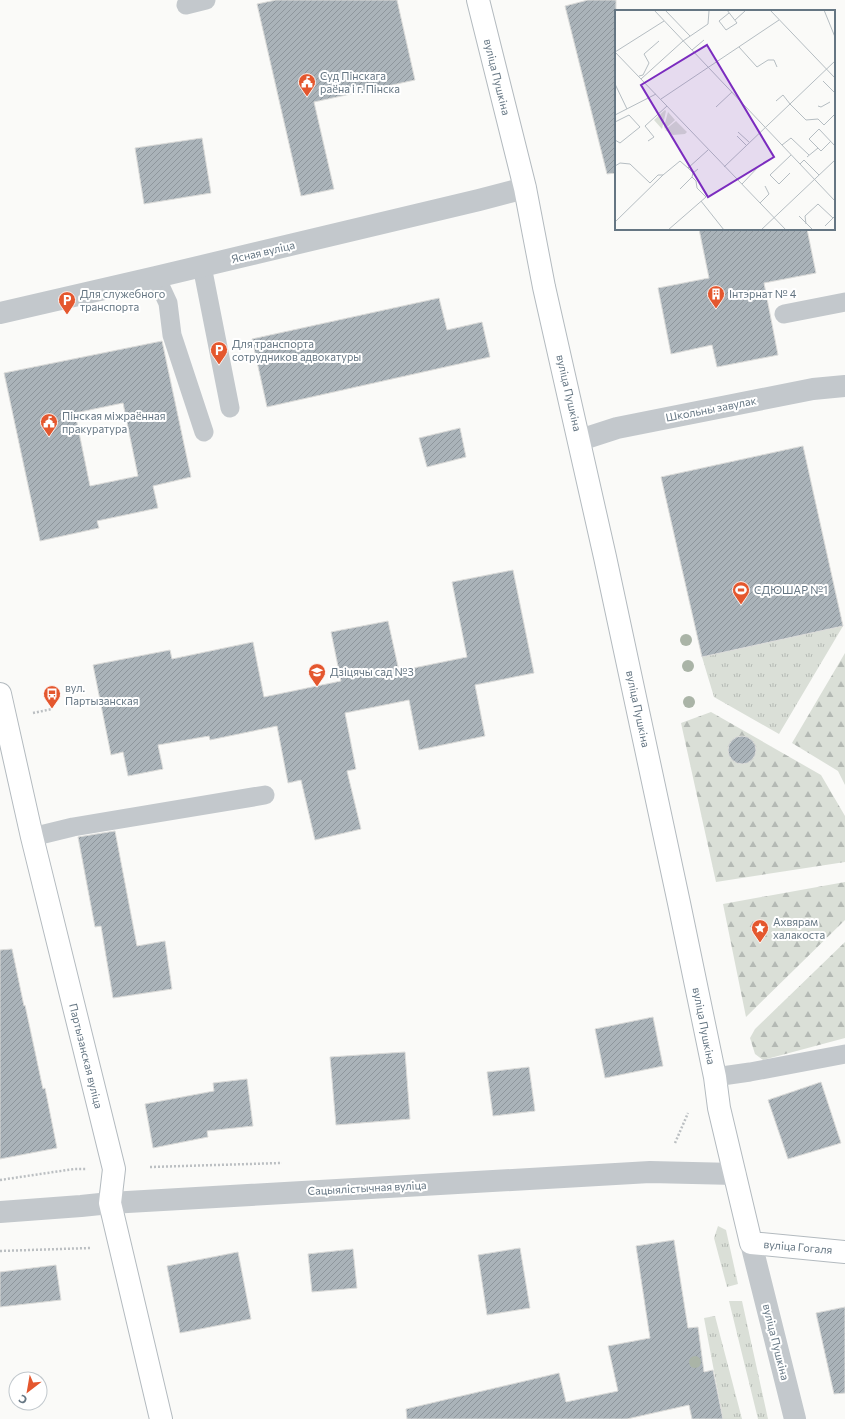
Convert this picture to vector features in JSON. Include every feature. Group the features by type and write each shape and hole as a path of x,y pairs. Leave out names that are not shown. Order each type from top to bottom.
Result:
{"street":[{"name":"вуліца Пушкіна","path":"478,0 525,188 544,287 580,440 679,903 715,1077 719,1108 795,1419"},
{"name":"Ясная вуліца","path":"0,313 525,188"},
{"name":"Школьны завулак","path":"580,440 617,428 814,389 845,386"},
{"name":"Партызанская вуліца","path":"0,694 32,837 114,1169 110,1203 161,1419"},
{"name":"Сацыялістычная вуліца","path":"0,1212 110,1203 650,1172 735,1174"},
{"name":"вуліца Гогаля","path":"751,1243 845,1252"}],"lane":[{"path":"186,5 206,0"},
{"path":"202,266 230,408"},
{"path":"156,277 168,303 172,335 204,432"},
{"path":"784,314 845,302"},
{"path":"32,837 72,827 265,795"},
{"path":"715,1077 845,1054"}],"path":[{"path":"0,1180 74,1169 114,1169"},
{"path":"0,1252 90,1248"}],"green space":[{"path":"843,626 779,734 714,697 702,657"},
{"path":"845,653 845,785 838,771 792,743"},
{"path":"711,712 821,775 845,816 845,862 716,882 681,723"},
{"path":"845,882 845,920 746,1017 723,904"},
{"path":"845,942 845,1038 763,1060 755,1054 750,1038 755,1029"},
{"path":"718,1226 726,1230 738,1284 727,1287 714,1238"},
{"path":"729,1301 742,1301 768,1419 758,1419"},
{"path":"715,1316 742,1419 723,1419 704,1318"}],"building":[{"name":"Суд Пінскага раёна і г. Пінска","path":"276,0 397,0 415,80 314,102 334,189 301,196 257,4"},
{"path":"588,0 616,0 615,173 607,174 565,6"},
{"path":"202,138 211,193 144,204 135,148"},
{"name":"Інтэрнат № 4","path":"699,230 807,230 816,273 764,283 778,355 717,367 712,345 671,354 658,288 709,278"},
{"path":"439,298 447,330 482,322 490,357 267,407 252,339"},
{"name":"Пінская міжраённая пракуратура","path":"162,341 191,477 153,486 158,508 97,521 99,528 40,541 4,373","holes":["123,403 138,476 90,486 75,413"]},
{"path":"460,428 466,457 427,467 419,438"},
{"path":"803,446 843,626 702,657 661,477"},
{"path":"513,570 534,673 475,685 485,736 419,750 409,700 345,713 356,769 347,771 361,829 315,840 301,780 288,783 277,726 210,740 209,736 158,745 163,769 128,776 123,752 111,755 93,665 170,650 172,659 253,642 264,697 341,681 331,632 388,621 399,671 467,657 452,582"},
{"path":"742,736 752,740 756,750 752,760 742,764 732,760 728,750 732,740"},
{"path":"115,831 137,946 165,941 172,989 113,998 101,926 95,927 78,837"},
{"path":"12,949 43,1089 45,1088 57,1148 0,1159 0,950"},
{"path":"653,1017 663,1066 605,1078 595,1029"},
{"path":"405,1052 410,1119 336,1125 330,1057"},
{"path":"529,1067 535,1111 493,1116 487,1072"},
{"path":"247,1079 253,1126 207,1131 208,1137 153,1148 145,1104 214,1091 213,1083"},
{"path":"821,1082 841,1143 788,1159 768,1100"},
{"path":"674,1240 688,1328 698,1327 704,1372 713,1370 723,1419 692,1419 689,1405 627,1419 407,1419 406,1409 559,1373 566,1402 618,1391 608,1346 650,1338 636,1246"},
{"path":"520,1248 530,1308 487,1315 478,1255"},
{"path":"353,1249 357,1288 312,1292 308,1254"},
{"path":"238,1252 251,1319 180,1333 167,1266"},
{"path":"56,1265 61,1300 0,1307 0,1272"},
{"path":"845,1307 845,1393 834,1394 816,1313"}],"place":[{"name":"Суд Пінскага раёна і г. Пінска","path":"307,97"},
{"name":"Інтэрнат № 4","path":"716,309"},
{"name":"Для служебного транспорта","path":"67,315"},
{"name":"Для транспорта сотрудников адвокатуры","path":"219,365"},
{"name":"Пінская міжраённая пракуратура","path":"49,437"},
{"name":"СДЮШАР №1","path":"741,605"},
{"name":"Дзіцячы сад №3","path":"317,687"},
{"name":"вул. Партызанская","path":"52,709"},
{"name":"Ахвярам халакоста","path":"760,943"}]}
